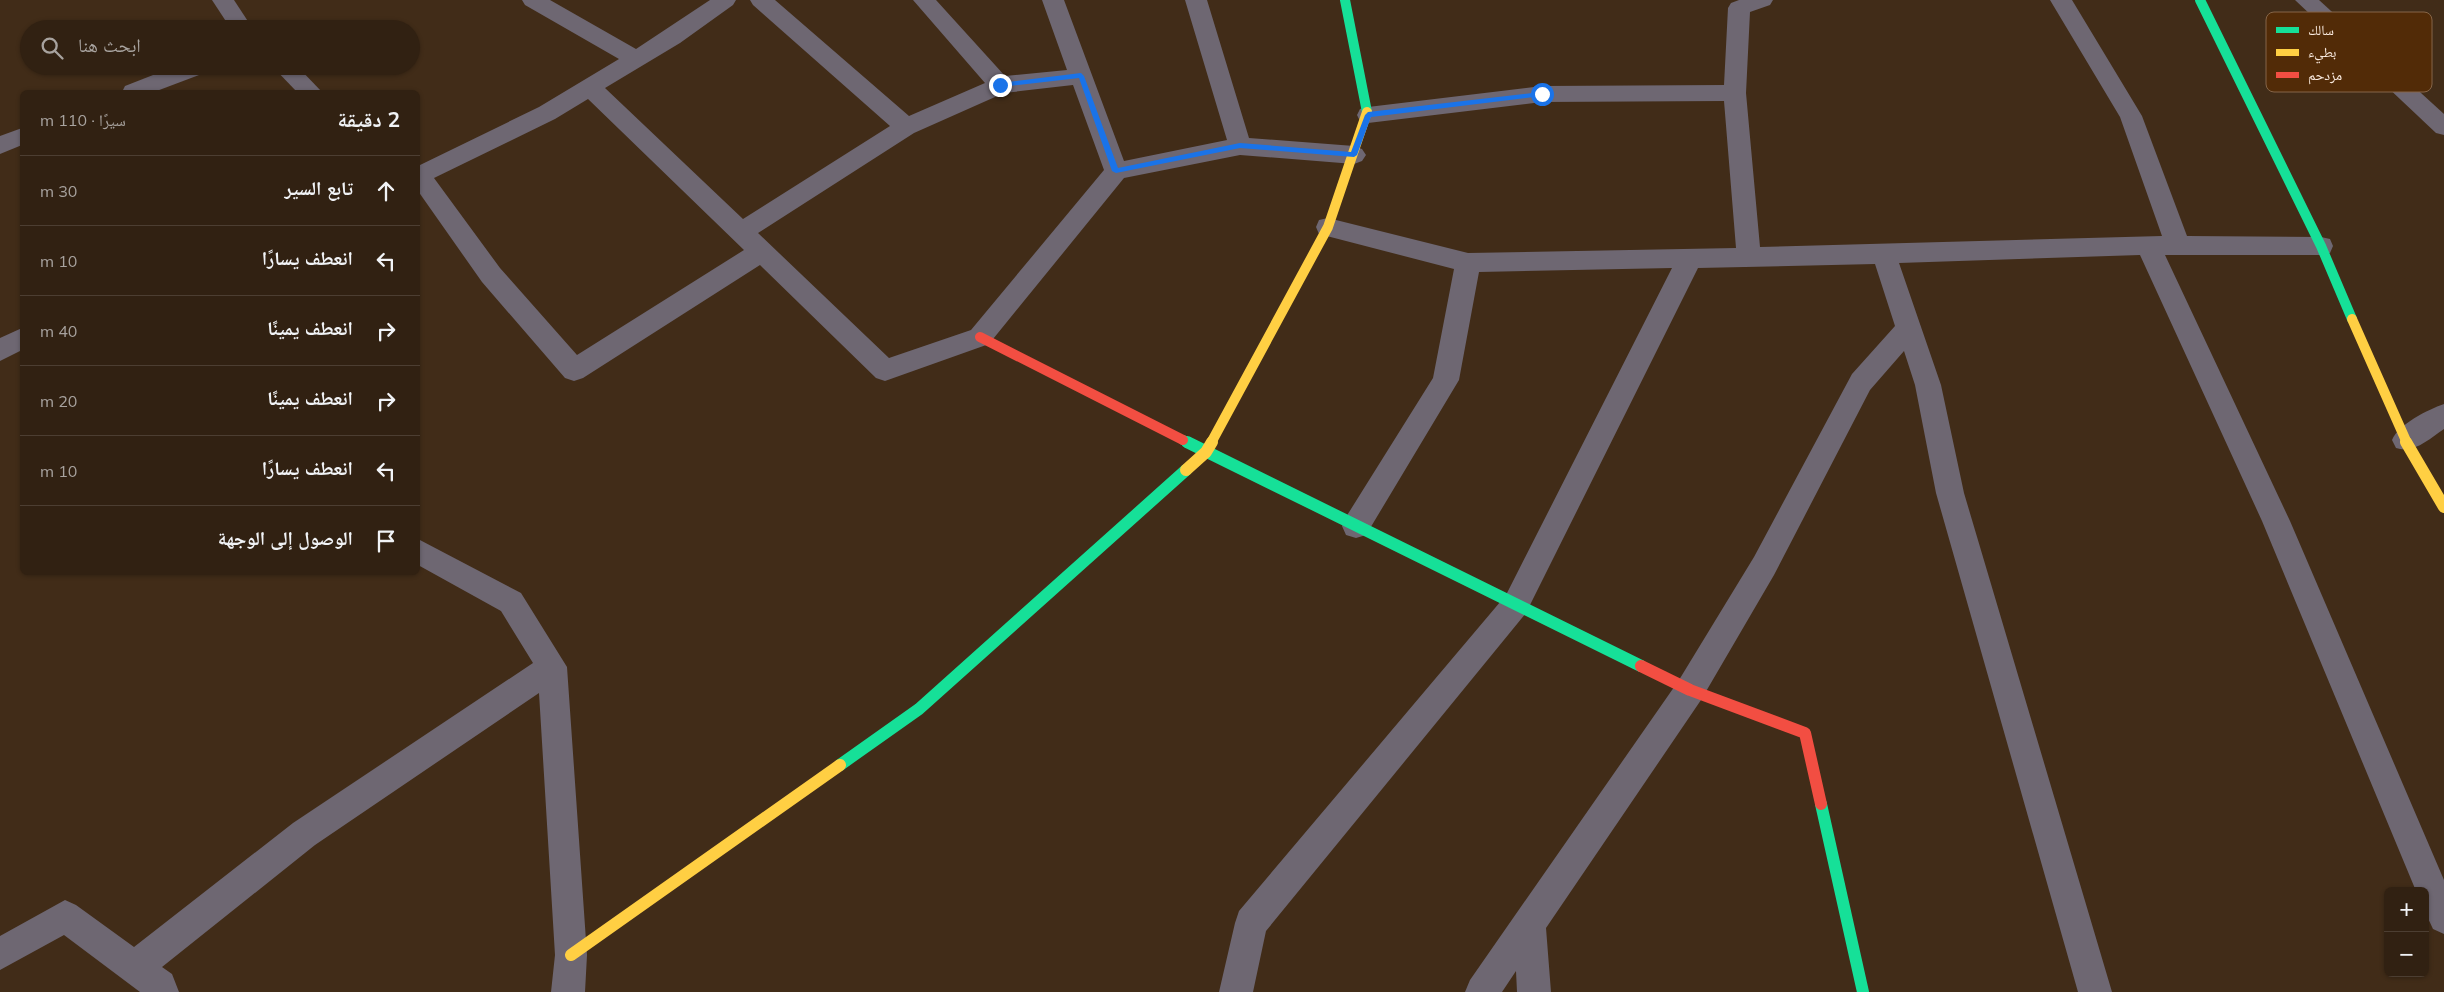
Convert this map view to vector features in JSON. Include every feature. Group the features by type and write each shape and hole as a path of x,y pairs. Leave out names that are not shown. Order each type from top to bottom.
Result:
{"street":[{"path":"222,0 236,20"},
{"path":"533,0 636,59"},
{"path":"420,175 547,113 672,38 724,0"},
{"path":"761,0 906,127"},
{"path":"924,0 1000,85"},
{"path":"1053,0 1116,171"},
{"path":"1196,0 1240,146"},
{"path":"571,955 919,709 1206,452 1328,227 1368,115 1345,0"},
{"path":"1749,257 1735,93 1739,8 1762,0"},
{"path":"2061,0 2131,116 2178,245"},
{"path":"2200,0 2321,246 2405,440 2444,507"},
{"path":"2306,0 2319,12"},
{"path":"138,90 176,75"},
{"path":"292,75 310,90"},
{"path":"742,231 906,127 1000,85 1081,76"},
{"path":"590,87 885,370 980,337 1116,171 1240,146 1354,155"},
{"path":"2406,92 2444,127"},
{"path":"1368,115 1542,94 1735,93"},
{"path":"0,145 20,137"},
{"path":"420,179 491,275 574,370 762,251"},
{"path":"1328,227 1468,263 1884,254 2148,245 2321,246"},
{"path":"2148,245 2276,521 2444,918"},
{"path":"1884,254 1928,385 1950,493 2096,992"},
{"path":"1236,992 1252,923 1516,604 1690,258"},
{"path":"1356,526 1446,380 1468,263"},
{"path":"1482,992 1690,690 1764,566 1861,382 1909,328"},
{"path":"980,337 1206,452 1690,690 1805,733 1863,992"},
{"path":"0,351 20,339"},
{"path":"2405,440 2444,415"},
{"path":"420,552 511,602 552,666 571,955 568,992"},
{"path":"135,967 304,834 552,666"},
{"path":"0,954 65,916 160,986 162,992"},
{"path":"1529,924 1534,992"}],"traffic: fast":[{"path":"1345,0 1367,112"},
{"path":"2200,0 2321,246 2352,319"},
{"path":"1183,440 1641,666"},
{"path":"840,765 919,709 1186,470"},
{"path":"1821,804 1863,992"}],"traffic: slow":[{"path":"1186,470 1206,452 1328,227 1367,112"},
{"path":"2352,319 2405,440 2444,507"},
{"path":"571,955 840,765"}],"traffic: jam":[{"path":"980,337 1183,440"},
{"path":"1641,666 1690,690 1805,733 1821,804"}],"route":[{"path":"1000,85 1081,76 1116,171 1240,146 1354,155 1368,115 1542,94"}]}
